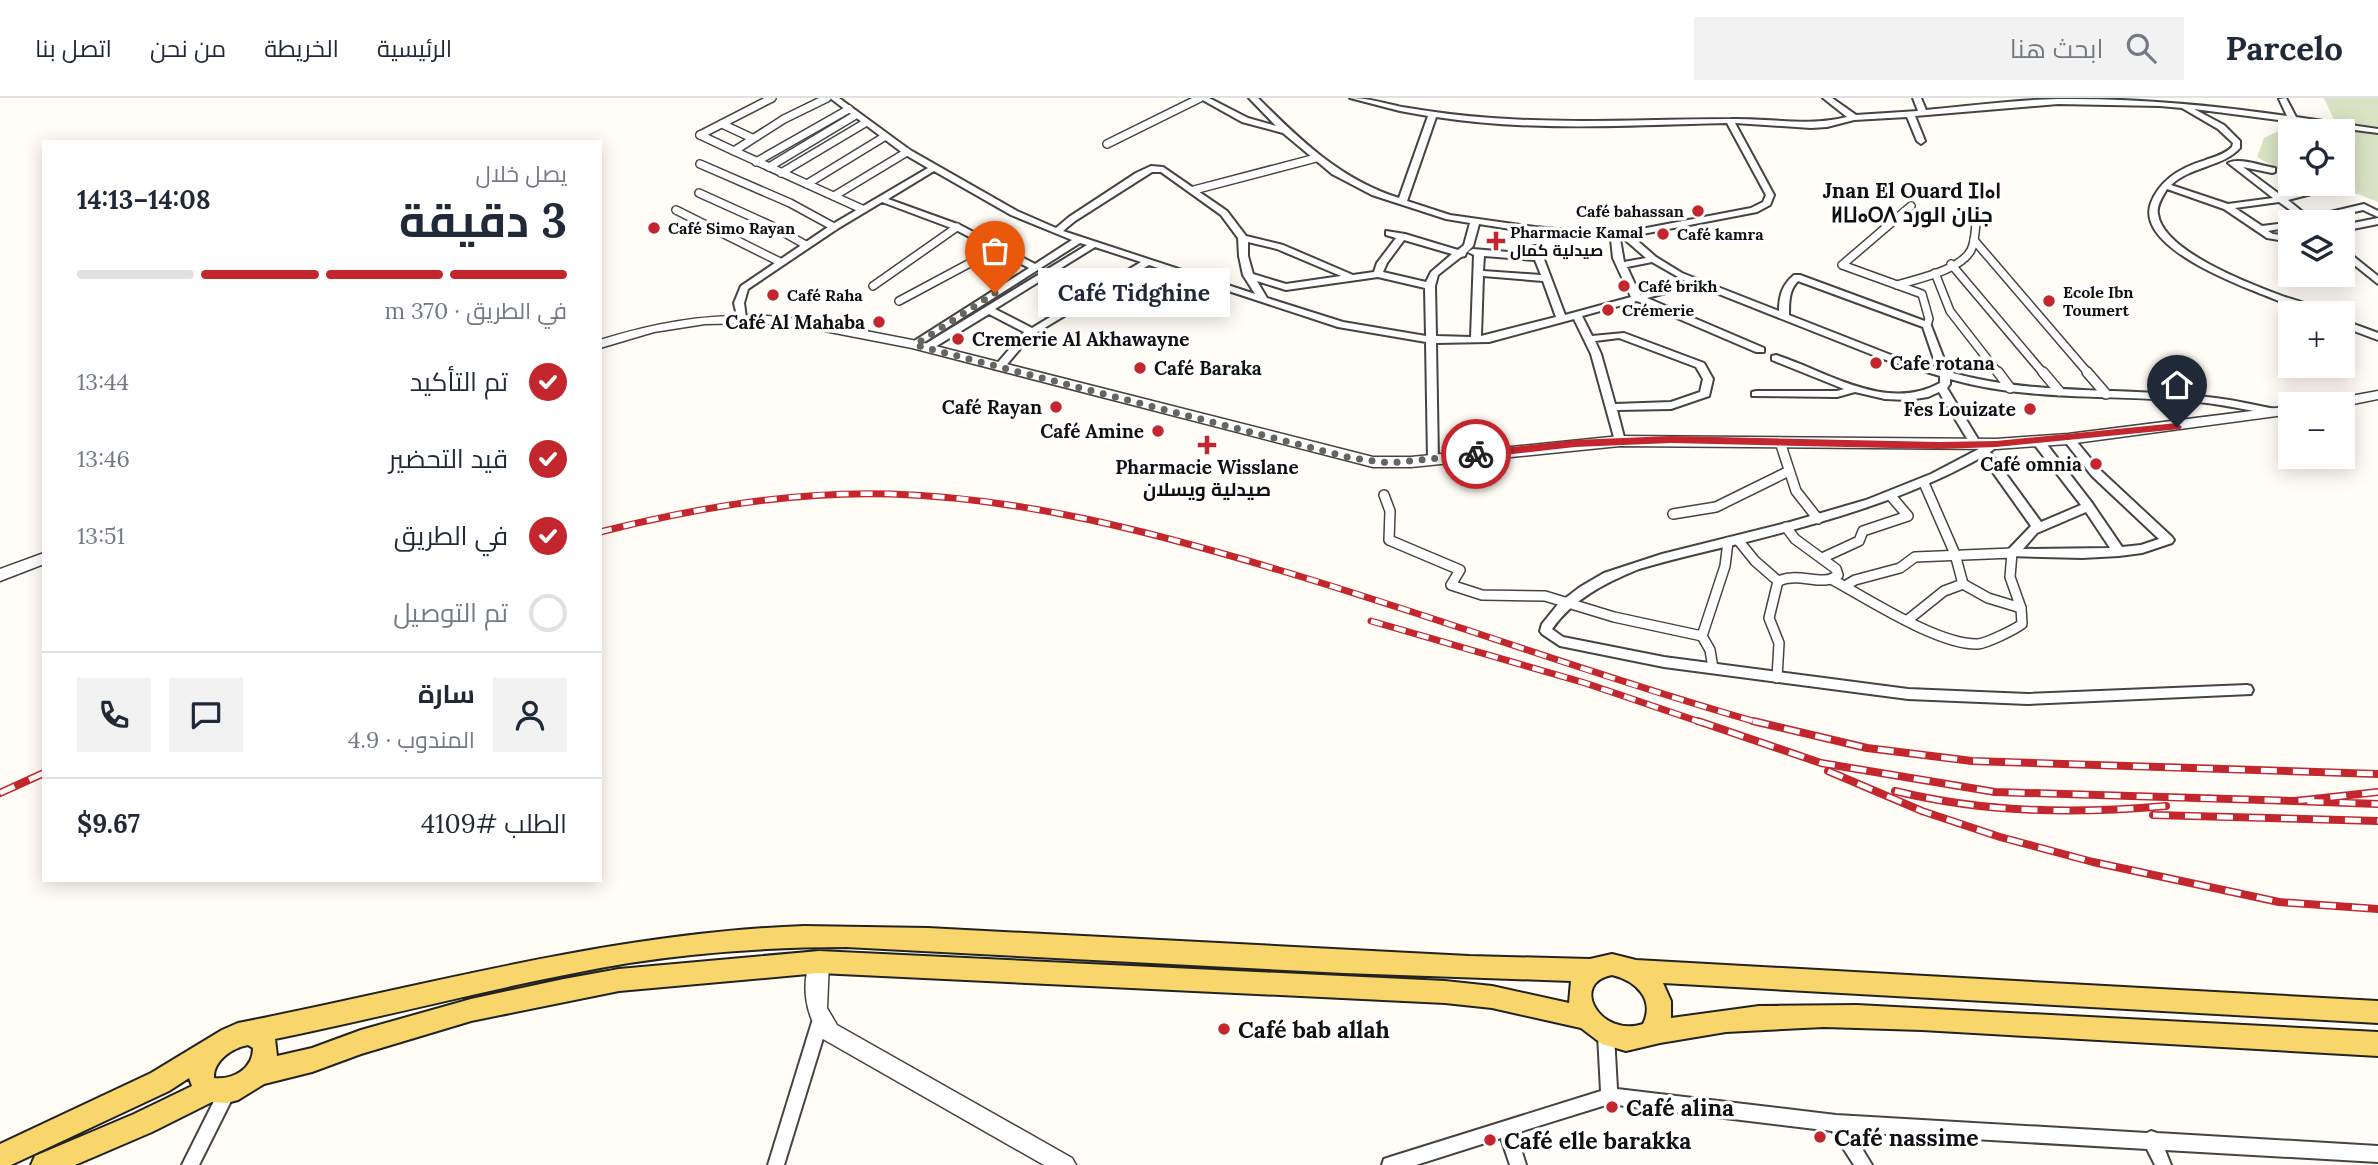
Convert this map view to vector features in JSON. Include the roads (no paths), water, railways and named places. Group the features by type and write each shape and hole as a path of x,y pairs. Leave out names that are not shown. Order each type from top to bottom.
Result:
{"main road":[{"path":"0,1157 160,1082 237,1035 252,1034 578,960 692,944 760,938 821,936 929,939 1467,968 1594,970 1614,965 1636,971 2378,1012"},
{"path":"257,1073 312,1060 361,1042 471,1010 619,979 819,962 1445,992 1492,997 1587,1018 1606,1035 1631,1040 1652,1032 1747,1019 1804,1016 1920,1018 2378,1044"},
{"path":"1587,1018 1580,996 1581,985 1594,970"},
{"path":"1636,971 1647,980 1660,1002 1658,1024 1652,1032"},
{"path":"44,1165 219,1091 249,1081 267,1055 264,1041 252,1034"},
{"path":"216,1048 202,1069 202,1082 219,1091"}],"street":[{"path":"772,98 700,135 862,209"},
{"path":"734,151 805,107 827,98"},
{"path":"834,98 906,152 1014,213 1091,246 1340,325 1430,338 1476,340 1696,282"},
{"path":"1107,144 1201,98 1245,120 1286,131"},
{"path":"1253,98 1316,158 1354,183 1402,203 1475,222 1615,237 1754,210 1766,203 1770,195 1730,121"},
{"path":"1354,98 1490,122 1564,125 1730,121 1815,126 1854,118 1923,114 1990,104 2084,101 2178,102 2287,119"},
{"path":"1815,98 1838,105"},
{"path":"1827,98 1854,118"},
{"path":"1917,98 1923,114"},
{"path":"2283,99 2293,119"},
{"path":"2178,102 2213,122 2236,143 2234,151 2195,164 2166,186 2155,204 2153,216 2161,231 2175,247 2208,268 2290,301"},
{"path":"756,162 851,113"},
{"path":"769,167 851,113"},
{"path":"1402,203 1433,114"},
{"path":"1910,115 1921,141"},
{"path":"781,173 865,123"},
{"path":"722,124 752,138"},
{"path":"2355,128 2378,131"},
{"path":"807,184 884,137"},
{"path":"834,196 906,152"},
{"path":"1194,190 1316,158"},
{"path":"2216,158 2272,170"},
{"path":"2233,163 2296,210"},
{"path":"700,164 790,203 834,227"},
{"path":"741,318 739,303 744,288 862,209 935,167"},
{"path":"1057,232 1095,203 1151,169 1163,170 1224,213 1243,238 1243,256 1248,275 1263,299"},
{"path":"2166,186 2227,206 2278,239"},
{"path":"699,193 772,226 806,245"},
{"path":"2227,206 2293,196"},
{"path":"881,199 957,227 1035,267"},
{"path":"1910,206 1842,265 1922,294 1943,295"},
{"path":"2352,210 2364,207 2378,214"},
{"path":"676,210 780,262"},
{"path":"2355,226 2378,221"},
{"path":"1433,460 1430,286 1434,274 1463,252 1470,242 1475,222"},
{"path":"1897,285 1935,273 1968,255 1974,240 1976,223"},
{"path":"2260,229 2278,226"},
{"path":"873,286 957,227"},
{"path":"1389,233 1463,252 1537,253 1561,318"},
{"path":"1378,274 1382,263 1402,236"},
{"path":"1626,236 1653,259 1696,282 1943,381 2207,400 2276,412"},
{"path":"1615,237 1618,258 1636,297 1760,350"},
{"path":"1243,238 1280,247 1352,277"},
{"path":"1974,240 2106,394"},
{"path":"920,347 1077,241"},
{"path":"920,347 989,310 1091,246"},
{"path":"899,301 998,248"},
{"path":"1476,340 1479,252"},
{"path":"1622,265 1653,259"},
{"path":"2355,261 2378,281"},
{"path":"999,367 1030,333 1148,262"},
{"path":"1951,264 2059,391"},
{"path":"1478,273 1545,278"},
{"path":"1935,273 1956,320 2010,387"},
{"path":"1248,275 1286,287 1378,274 1430,286"},
{"path":"1784,317 1785,294 1790,281 1797,277 1927,325"},
{"path":"1922,294 1929,319 1927,325 1943,381 2038,527"},
{"path":"989,310 1028,328 1030,333"},
{"path":"1576,314 1597,354 1620,441"},
{"path":"602,343 670,324 741,318 820,323 1351,458 1391,463 1620,441 1985,446 2068,439 2276,412"},
{"path":"2355,328 2378,337"},
{"path":"1589,339 1620,335 1700,365 1708,379 1706,394 1690,402 1669,407 1611,407"},
{"path":"1776,358 1854,390"},
{"path":"1756,394 1837,394 1854,390 1918,395 1934,392 1943,381"},
{"path":"2355,399 2378,395"},
{"path":"1845,586 1855,580 1900,568 1915,556 2119,552 2142,549 2168,540 2096,473 2068,439"},
{"path":"2038,441 2119,552"},
{"path":"1780,442 1796,491 1818,519"},
{"path":"1985,446 1924,483 1891,496 1818,519 1653,560 1617,573 1569,602 1546,627 1554,639 1584,647 1777,678 1908,694 2028,699 2247,690"},
{"path":"1673,514 1716,507 1789,471"},
{"path":"1924,483 1955,554 1963,584 1988,598 2021,608"},
{"path":"1384,495 1390,511 1389,540 1460,570 1451,585 1482,596 1545,596 1615,617 1702,636"},
{"path":"1822,558 1859,541 1863,531 1909,516 1891,496"},
{"path":"1833,580 1909,619 1958,640 1980,644 1991,636 2017,629 2022,624 2021,608 2010,577 2012,553 2038,527 2088,506"},
{"path":"1777,581 1798,576 1824,583 1833,580 1838,571 1795,539 1786,527"},
{"path":"1733,540 1777,581"},
{"path":"1713,668 1710,650 1702,636 1710,602 1728,561 1733,540"},
{"path":"0,575 42,559"},
{"path":"1777,581 1769,618 1779,643 1777,678"},
{"path":"1909,619 1944,591 1963,584"},
{"path":"776,1165 820,1022 816,1001 819,962"},
{"path":"820,1022 846,1042 1065,1165"},
{"path":"1606,1035 1609,1096"},
{"path":"190,1165 219,1091"},
{"path":"1390,1165 1609,1096 1836,1123 2378,1154"},
{"path":"1836,1123 1864,1165"},
{"path":"1506,1128 1518,1165"},
{"path":"2151,1139 2163,1165"}],"railway":[{"path":"602,532 708,509 817,495 891,494 941,497 1039,510 1135,530 1279,570 1755,721"},
{"path":"1371,621 1585,683 1703,723"},
{"path":"1698,721 1821,763 1995,792 2295,801"},
{"path":"1755,721 1867,748 1972,761 2378,774"},
{"path":"1755,721 1760,723"},
{"path":"1828,771 1922,811 2000,837 2093,862 2279,902 2378,909"},
{"path":"0,793 42,774"},
{"path":"1895,791 1962,804 2030,810 2166,806"},
{"path":"2295,801 2378,792"},
{"path":"2295,801 2378,804"},
{"path":"2153,815 2378,821"}],"place":[{"name":"Café bahassan","path":"1698,211"},
{"name":"Café Simo Rayan","path":"654,228"},
{"name":"Café kamra","path":"1663,234"},
{"name":"Pharmacie Kamal صيدلية كمال","path":"1496,241"},
{"name":"Café brikh","path":"1624,286"},
{"name":"Café Tidghine","path":"995,293"},
{"name":"Café Raha","path":"773,295"},
{"name":"Ecole Ibn Toumert","path":"2049,301"},
{"name":"Crémerie","path":"1608,310"},
{"name":"Café Al Mahaba","path":"879,322"},
{"name":"Cremerie Al Akhawayne","path":"958,339"},
{"name":"Cafe rotana","path":"1876,363"},
{"name":"Café Baraka","path":"1140,368"},
{"name":"Café Rayan","path":"1056,407"},
{"name":"Fes Louizate","path":"2030,409"},
{"name":"Café Amine","path":"1158,431"},
{"name":"Pharmacie Wisslane صيدلية ويسلان","path":"1207,445"},
{"name":"Café omnia","path":"2096,464"},
{"name":"Café bab allah","path":"1224,1029"},
{"name":"Café alina","path":"1612,1107"},
{"name":"Café nassime","path":"1820,1137"},
{"name":"Café elle barakka","path":"1490,1140"}],"district":[{"name":"Jnan El Ouard ⵊⵏⴰⵏ ⵍⵡⴰⵔⴷ جنان الورد","path":"1912,202"}]}
